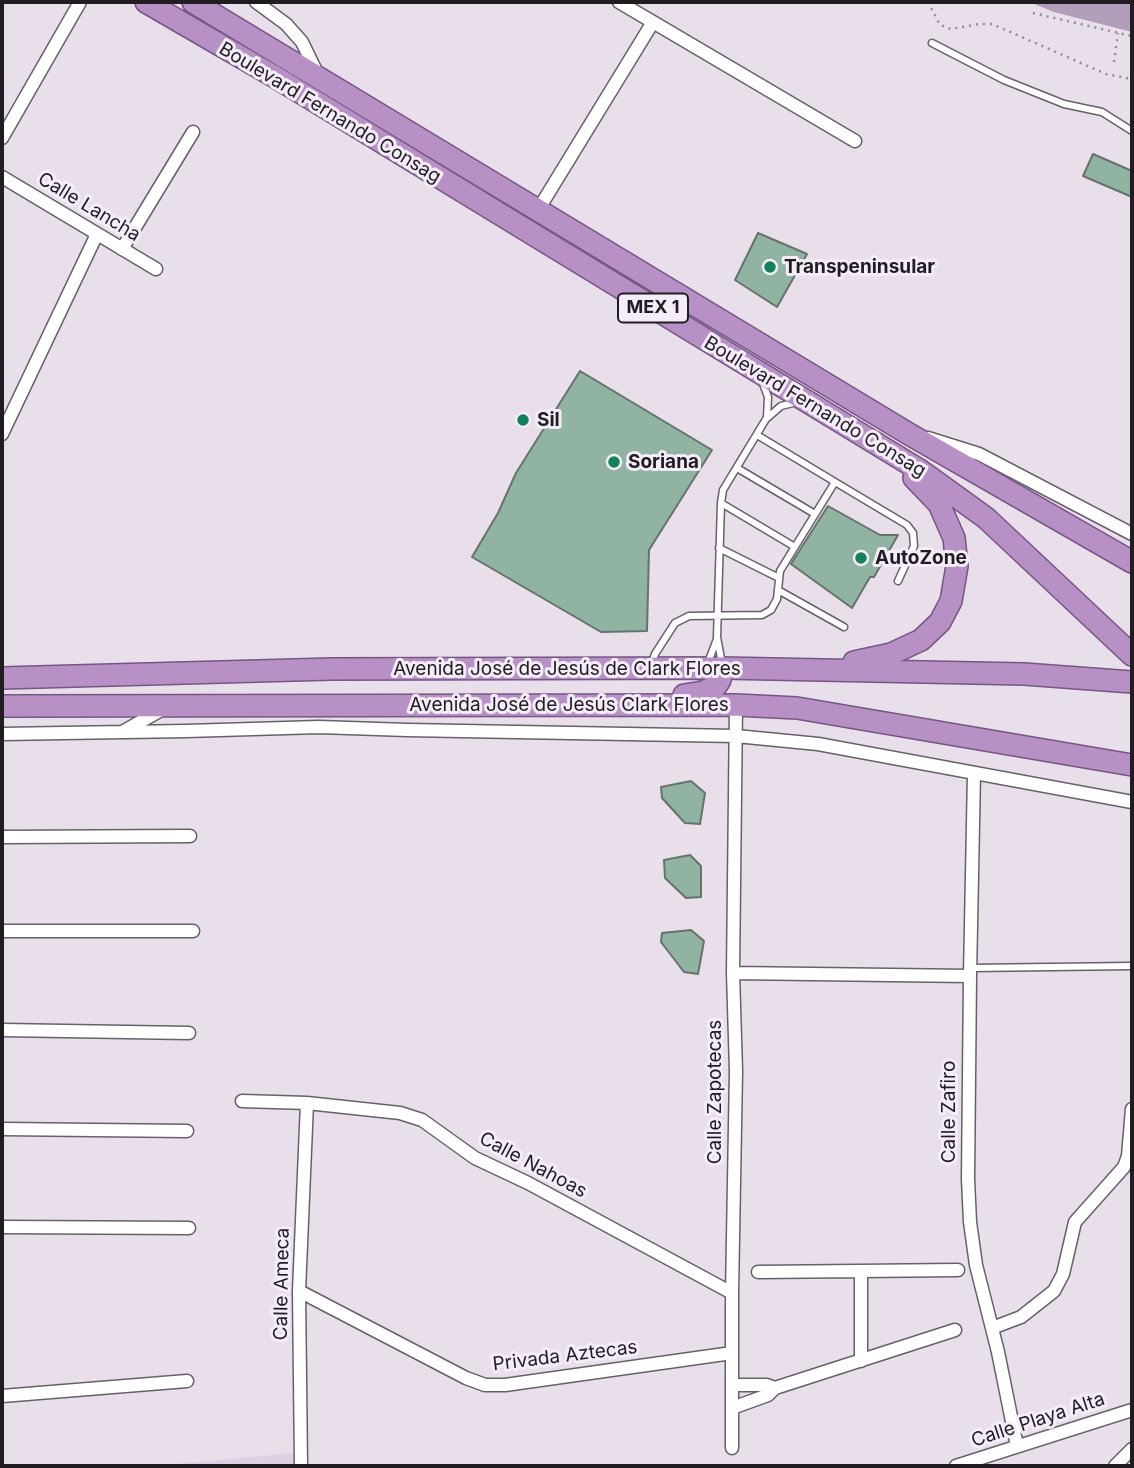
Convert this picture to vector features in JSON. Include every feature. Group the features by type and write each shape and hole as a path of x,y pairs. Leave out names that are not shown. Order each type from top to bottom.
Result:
{"highway":[{"name":"Boulevard Fernando Consag","path":"146,2 272,75 886,449 957,495 1132,655"},
{"name":"Boulevard Fernando Consag","path":"193,2 909,434 1132,562"},
{"path":"676,321 689,301"},
{"path":"814,670 891,654 910,647 933,630 951,601 957,566 956,546 950,526 933,496 886,449"},
{"path":"640,704 710,689 720,680 714,668"},
{"name":"Avenida José de Jesús de Clark Flores","path":"3,678 331,669 714,668 1024,674 1132,682"},
{"name":"Avenida José de Jesús Clark Flores","path":"2,706 736,705 797,709 1132,765"}],"street":[{"path":"2,138 80,2"},
{"path":"619,2 855,141"},
{"path":"264,4 302,42 318,75"},
{"path":"538,210 653,22"},
{"path":"122,249 193,132"},
{"name":"Calle Lancha","path":"2,177 156,269"},
{"path":"2,434 97,234"},
{"path":"909,434 979,454 1132,534"},
{"name":"Calle Zapotecas","path":"732,1448 736,705"},
{"path":"120,732 166,706"},
{"path":"2,734 319,727 736,736 818,744 1132,802"},
{"name":"Calle Zafiro","path":"974,773 968,1180 970,1222 976,1265 1017,1447"},
{"path":"2,837 190,836"},
{"path":"2,931 193,931"},
{"path":"733,973 970,972"},
{"path":"2,1030 189,1033"},
{"name":"Calle Nahoas","path":"242,1101 400,1113 422,1120 475,1158 528,1183 732,1293"},
{"name":"Calle Ameca","path":"301,1466 299,1291 307,1104"},
{"path":"992,1328 1021,1317 1054,1291 1063,1274 1075,1222 1124,1167 1128,1156 1132,1109"},
{"path":"2,1129 187,1131"},
{"path":"2,1227 189,1228"},
{"path":"758,1272 958,1270"},
{"path":"861,1271 861,1360"},
{"name":"Privada Aztecas","path":"299,1291 466,1378 485,1385 505,1385 732,1353"},
{"path":"732,1408 768,1395 775,1388 956,1330"},
{"path":"2,1395 187,1381"},
{"path":"732,1385 767,1385 775,1388"},
{"name":"Calle Playa Alta","path":"956,1466 1132,1410"},
{"path":"1115,1466 1132,1449"}],"lane":[{"path":"932,43 1004,80 1065,104 1102,112 1132,131"},
{"path":"751,368 758,374 766,390 766,419"},
{"path":"714,668 720,503 723,490 766,419 781,406 806,401"},
{"path":"757,435 907,525 913,533 914,546 898,581"},
{"path":"737,468 815,514"},
{"path":"651,668 655,654 675,623 689,616 762,615 775,605 780,571 835,482"},
{"path":"720,503 795,547"},
{"path":"719,548 779,578"},
{"path":"778,590 844,627"},
{"path":"714,668 717,637"},
{"path":"970,972 1132,967"}],"path":[{"path":"928,2 940,25 951,29 992,24 1106,74 1132,79"},
{"path":"1033,13 1132,36"},
{"path":"1114,62 1118,33"}],"shaded area":[{"path":"1029,2 1132,2 1132,32 1054,12"},
{"path":"294,1453 295,1466 155,1466"}],"building":[{"path":"1093,154 1132,171 1132,197 1083,176"},
{"name":"Transpeninsular","path":"758,233 807,254 777,307 735,280"},
{"path":"580,371 712,450 649,550 647,631 601,632 472,557 498,513 516,473"},
{"path":"828,506 880,535 898,535 852,608 791,564"},
{"path":"691,781 705,793 700,824 685,823 662,798 661,787"},
{"path":"690,855 701,866 701,897 686,898 665,878 664,860"},
{"path":"691,930 704,941 698,974 684,972 661,942 662,933"}],"place":[{"name":"Transpeninsular","path":"770,267"},
{"name":"Sil","path":"523,420"},
{"name":"Soriana","path":"614,462"},
{"name":"AutoZone","path":"861,558"}]}
